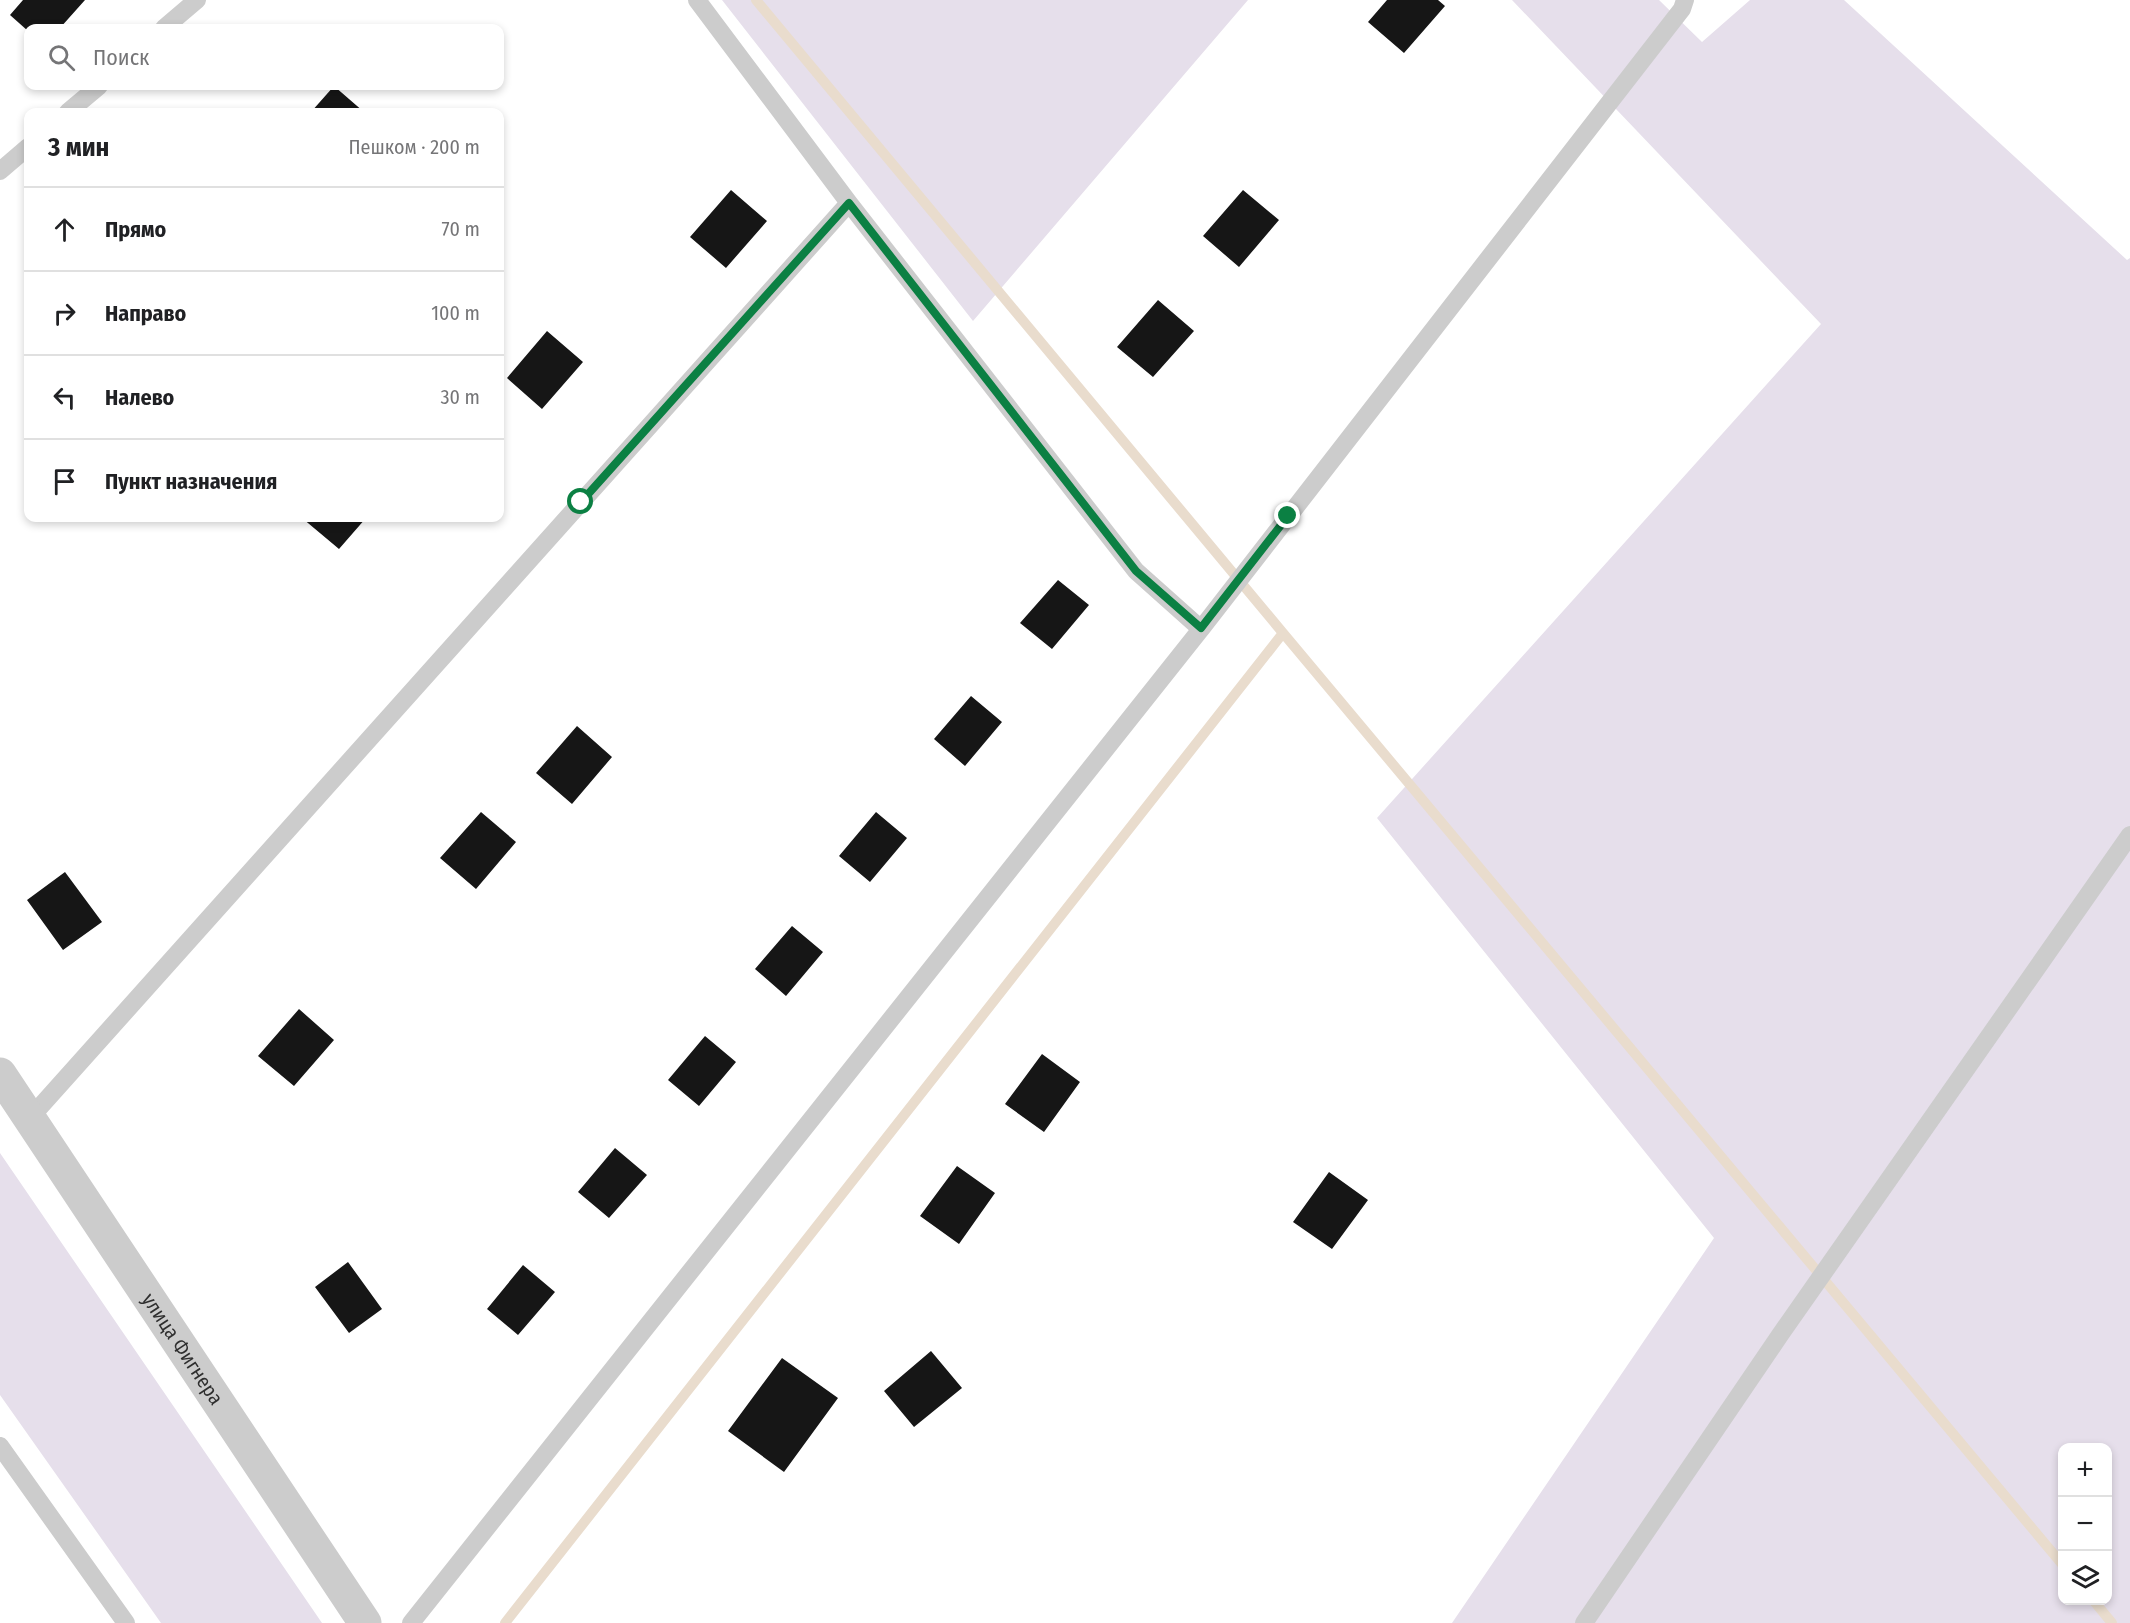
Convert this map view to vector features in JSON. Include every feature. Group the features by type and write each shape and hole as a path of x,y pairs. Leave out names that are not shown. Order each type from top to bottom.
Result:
{"street":[{"name":"улица Фигнера","path":"0,1074 365,1623"}],"lane":[{"path":"170,24 197,0"},
{"path":"697,0 849,203 1136,571 1201,628"},
{"path":"411,1623 1201,628 1682,9 1685,0"},
{"path":"73,108 94,90"},
{"path":"0,171 24,150"},
{"path":"30,1118 849,203"},
{"path":"1584,1623 1780,1335 2130,835"},
{"path":"0,1446 126,1623"}],"shaded area":[{"path":"722,0 1248,0 973,321"},
{"path":"1512,0 1659,0 1702,42 1750,0 1844,0 2127,260 2130,258 2130,1623 1452,1623 1714,1238 1377,818 1821,324"},
{"path":"0,1153 322,1623 161,1623 0,1395"}],"building":[{"path":"23,0 85,0 64,24 24,24 24,27 10,15"},
{"path":"1387,0 1438,0 1445,6 1404,53 1368,22"},
{"path":"330,90 339,90 359,108 315,108"},
{"path":"731,190 767,221 726,268 690,237"},
{"path":"1243,190 1279,220 1239,267 1203,236"},
{"path":"1158,300 1194,331 1153,377 1117,347"},
{"path":"547,331 583,362 542,409 507,378"},
{"path":"307,522 363,522 339,549"},
{"path":"1058,580 1089,605 1052,649 1020,623"},
{"path":"971,696 1002,722 965,766 934,739"},
{"path":"577,726 612,757 572,804 536,773"},
{"path":"481,812 516,842 476,889 440,858"},
{"path":"876,812 907,838 870,882 839,856"},
{"path":"65,872 102,922 63,950 27,900"},
{"path":"792,926 823,952 786,996 755,969"},
{"path":"299,1009 334,1040 294,1086 258,1056"},
{"path":"705,1036 736,1062 699,1106 668,1080"},
{"path":"1042,1054 1080,1082 1044,1132 1005,1104"},
{"path":"615,1148 647,1175 609,1218 578,1192"},
{"path":"957,1166 995,1193 959,1244 920,1216"},
{"path":"1329,1172 1368,1200 1332,1249 1293,1222"},
{"path":"348,1262 382,1309 349,1333 315,1287"},
{"path":"523,1265 555,1292 518,1335 487,1309"},
{"path":"931,1351 962,1388 914,1427 884,1391"},
{"path":"782,1358 838,1398 784,1472 728,1431"}],"waterway":[{"path":"756,0 1283,633"},
{"path":"505,1623 1283,633 2058,1559"},
{"path":"2097,1605 2112,1623"}],"route":[{"path":"581,502 849,203 1136,571 1201,628 1288,516"}]}
